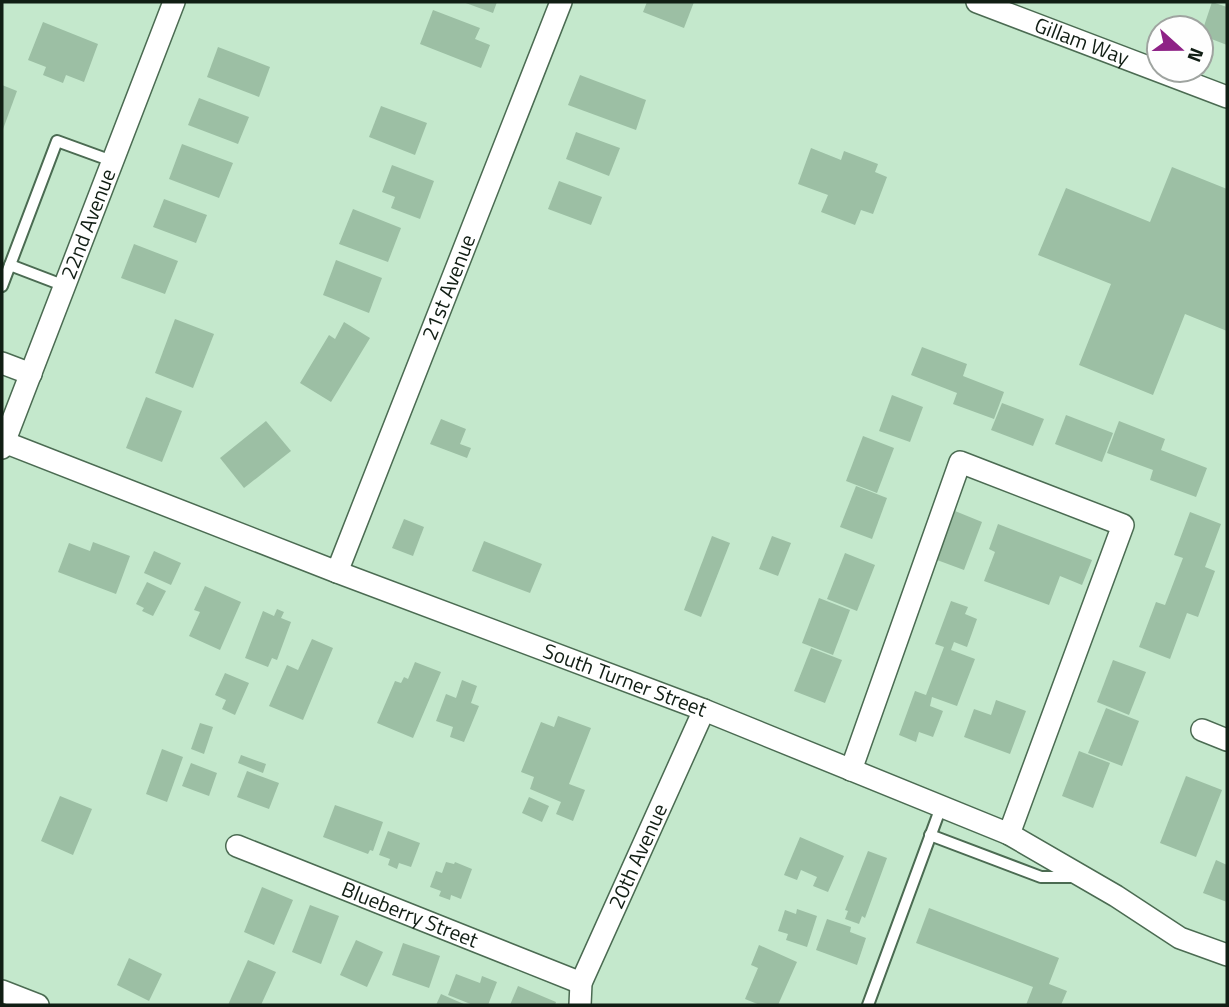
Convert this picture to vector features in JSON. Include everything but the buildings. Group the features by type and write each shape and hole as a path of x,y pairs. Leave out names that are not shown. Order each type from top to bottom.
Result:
{"street":[{"name":"22nd Avenue","path":"3,445 174,2"},
{"name":"21st Avenue","path":"337,572 561,2"},
{"name":"Gillam Way","path":"977,2 1227,97"},
{"path":"2,363 31,374"},
{"name":"South Turner Street","path":"3,445 704,710 1009,834 1180,937 1227,955"},
{"path":"850,771 960,462 1123,525 1009,834"},
{"name":"20th Avenue","path":"580,1005 580,983 704,710"},
{"path":"1202,730 1227,740"},
{"name":"Blueberry Street","path":"237,846 580,983"},
{"path":"2,991 38,1005"}],"lane":[{"path":"2,286 57,141 112,161"},
{"path":"10,265 65,285"},
{"path":"868,1005 942,807"},
{"path":"930,835 1041,877 1083,877"}]}
